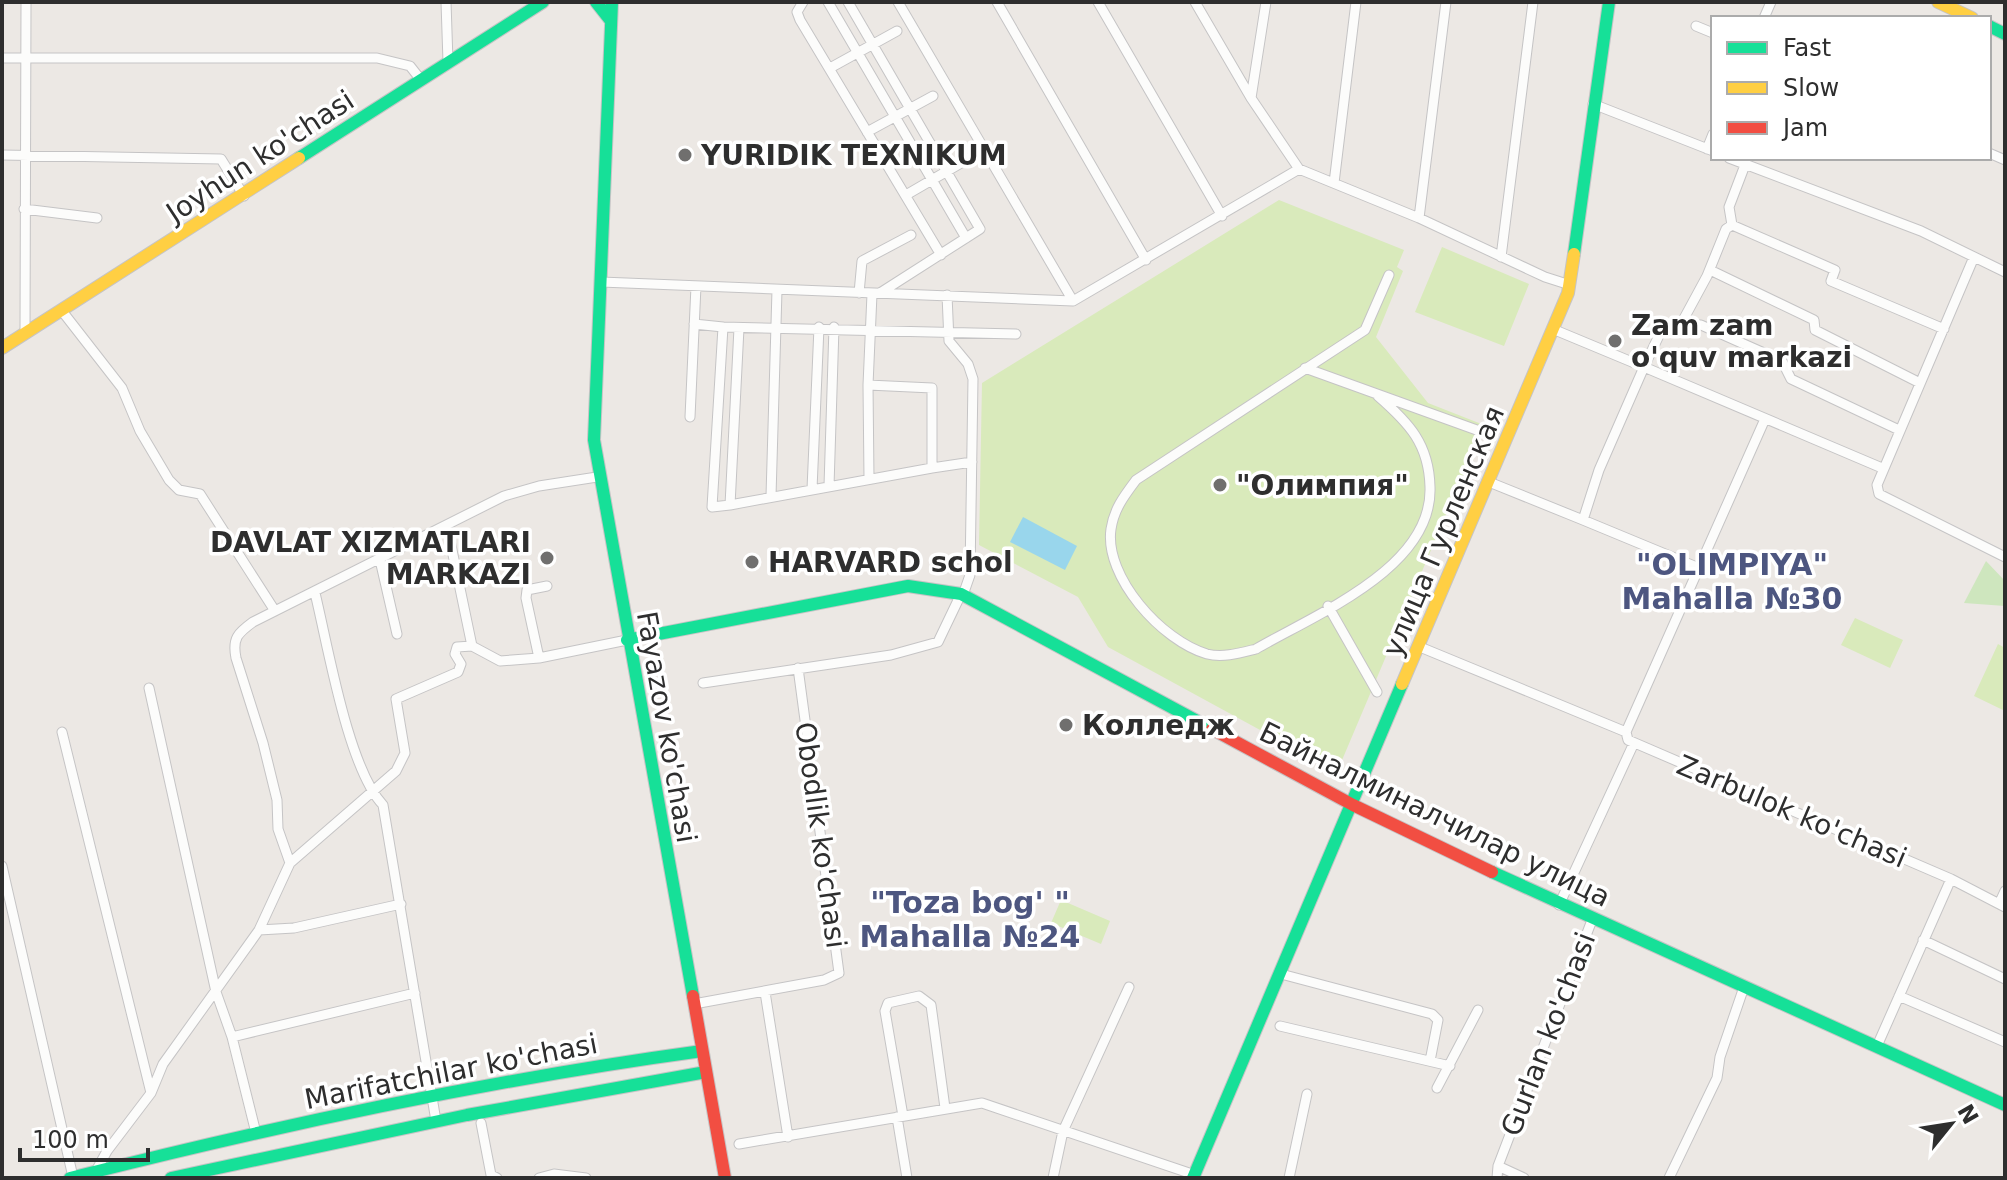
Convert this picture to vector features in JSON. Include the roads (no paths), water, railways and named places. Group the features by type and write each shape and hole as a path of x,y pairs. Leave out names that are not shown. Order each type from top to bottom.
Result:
{"street":[{"path":"25,334 26,2"},
{"path":"446,2 448,62"},
{"name":"Joyhun ko'chasi","path":"2,348 543,2"},
{"path":"596,2 611,21"},
{"name":"Fayazov ko'chasi","path":"612,2 594,440 597,477 725,1178"},
{"path":"803,2 797,12 800,20 941,255"},
{"path":"828,2 966,238"},
{"path":"848,2 980,229 876,294 870,328 869,479"},
{"path":"898,2 1073,301"},
{"path":"997,2 1146,260"},
{"path":"1098,2 1222,216"},
{"path":"1195,2 1251,98 1299,169 1419,218 1501,257 1572,279"},
{"path":"1251,98 1266,2"},
{"path":"1334,183 1356,2"},
{"path":"1419,218 1446,2"},
{"path":"1501,257 1533,2"},
{"name":"улица Гурленская","path":"1194,1176 1555,330 1572,279 1609,2"},
{"path":"1938,2 1968,16"},
{"path":"1696,26 1711,32"},
{"path":"830,68 897,31"},
{"path":"2,58 377,58 410,66 421,80"},
{"path":"867,132 933,96"},
{"path":"1593,104 1710,150"},
{"path":"2,155 221,159 244,196"},
{"path":"906,195 973,156"},
{"path":"1734,160 1921,231 2005,272"},
{"path":"1732,225 1729,207 1745,165"},
{"path":"601,282 1073,301 1299,169"},
{"path":"24,209 97,218"},
{"path":"1681,324 1710,270 1726,229 1732,225"},
{"path":"1732,225 1835,270 1831,281 1944,329"},
{"path":"859,293 862,261 911,235"},
{"path":"1974,257 1877,485 1879,494 2005,557"},
{"path":"1710,270 1814,320 1815,330 1920,383"},
{"path":"1378,396 1406,420 1422,442 1430,469 1431,501 1423,527 1405,555 1384,574 1256,649 1233,655 1207,654 1169,635 1149,618 1121,575 1110,532 1117,505 1136,480 1365,330 1389,275"},
{"path":"690,417 696,286"},
{"path":"771,496 777,290"},
{"path":"703,683 891,655 938,642 970,575 973,379 968,364 949,341 947,295"},
{"path":"62,311 122,388 140,431 169,480 179,490 200,494 275,611"},
{"path":"694,324 739,328 834,327 1016,334"},
{"path":"1583,520 1599,470 1664,325 1701,325 1782,361 1791,379 1899,430"},
{"path":"723,327 712,507 972,462"},
{"path":"812,489 819,327"},
{"path":"829,486 834,327"},
{"path":"730,505 739,328"},
{"path":"1555,330 1882,468"},
{"path":"1305,368 1485,433"},
{"path":"868,385 932,388 932,468"},
{"path":"1626,732 1765,419"},
{"path":"290,863 278,829 277,800 263,743 236,658 236,634 275,611 504,496 539,486 597,477"},
{"path":"1489,482 1699,568"},
{"path":"96,1171 107,1151 151,1093 163,1064 259,930 290,863 396,771 405,753 396,699 458,672 461,664 455,654 457,647 472,646 447,526"},
{"path":"380,560 397,634"},
{"path":"539,658 526,598 527,590 547,586"},
{"name":"Байналминалчилар улица","path":"472,646 500,661 539,658 908,586 962,594 1353,805 1559,905 2005,1105"},
{"path":"315,593 337,684 370,791 383,805 436,1121"},
{"path":"1328,606 1377,692"},
{"path":"1420,647 1626,732 1633,745 1559,905"},
{"name":"Obodlik ko'chasi","path":"694,1004 824,980 839,973 798,668"},
{"path":"149,688 216,992 232,1037 256,1133"},
{"path":"62,732 151,1093"},
{"name":"Zarbulok ko'chasi","path":"1633,745 1951,879 2002,905 2005,891"},
{"path":"2,866 72,1178"},
{"path":"1877,1046 1951,879"},
{"path":"259,930 294,928 401,904"},
{"name":"Gurlan ko'chasi","path":"1524,1178 1498,1166 1592,920"},
{"path":"1923,940 2005,979"},
{"path":"1281,974 1432,1014 1438,1020 1430,1061"},
{"path":"1053,1178 1063,1131 1129,987"},
{"path":"1669,1178 1717,1078 1720,1057 1744,987"},
{"path":"765,992 788,1137"},
{"path":"232,1037 415,993"},
{"path":"907,1178 885,1011 888,1003 899,998 919,996 931,1005 945,1108"},
{"path":"1899,996 2005,1042"},
{"path":"1437,1088 1478,1010"},
{"path":"1280,1026 1450,1066"},
{"name":"Marifatchilar ko'chasi","path":"72,1178 256,1133 432,1096 702,1051"},
{"name":"Marifatchilar ko'chasi","path":"171,1178 436,1121 706,1072"},
{"path":"1289,1178 1307,1094"},
{"path":"739,1144 982,1103 1194,1176"},
{"path":"481,1123 491,1175 497,1178"},
{"path":"1497,1178 1498,1166"},
{"path":"539,1178 554,1174 586,1178"}],"water":[{"path":"1023,517 1077,546 1065,570 1010,542"}],"place":[{"name":"YURIDIK TEXNIKUM","path":"685,155"},
{"name":"Zam zam o'quv markazi","path":"1615,341"},
{"name":"\"Олимпия\"","path":"1220,485"},
{"name":"DAVLAT XIZMATLARI MARKAZI","path":"547,558"},
{"name":"HARVARD schol","path":"752,562"},
{"name":"Колледж","path":"1066,725"}],"district":[{"name":"\"OLIMPIYA\" Mahalla №30","path":"1732,582"},
{"name":"\"Toza bog' \" Mahalla №24","path":"970,920"}]}
